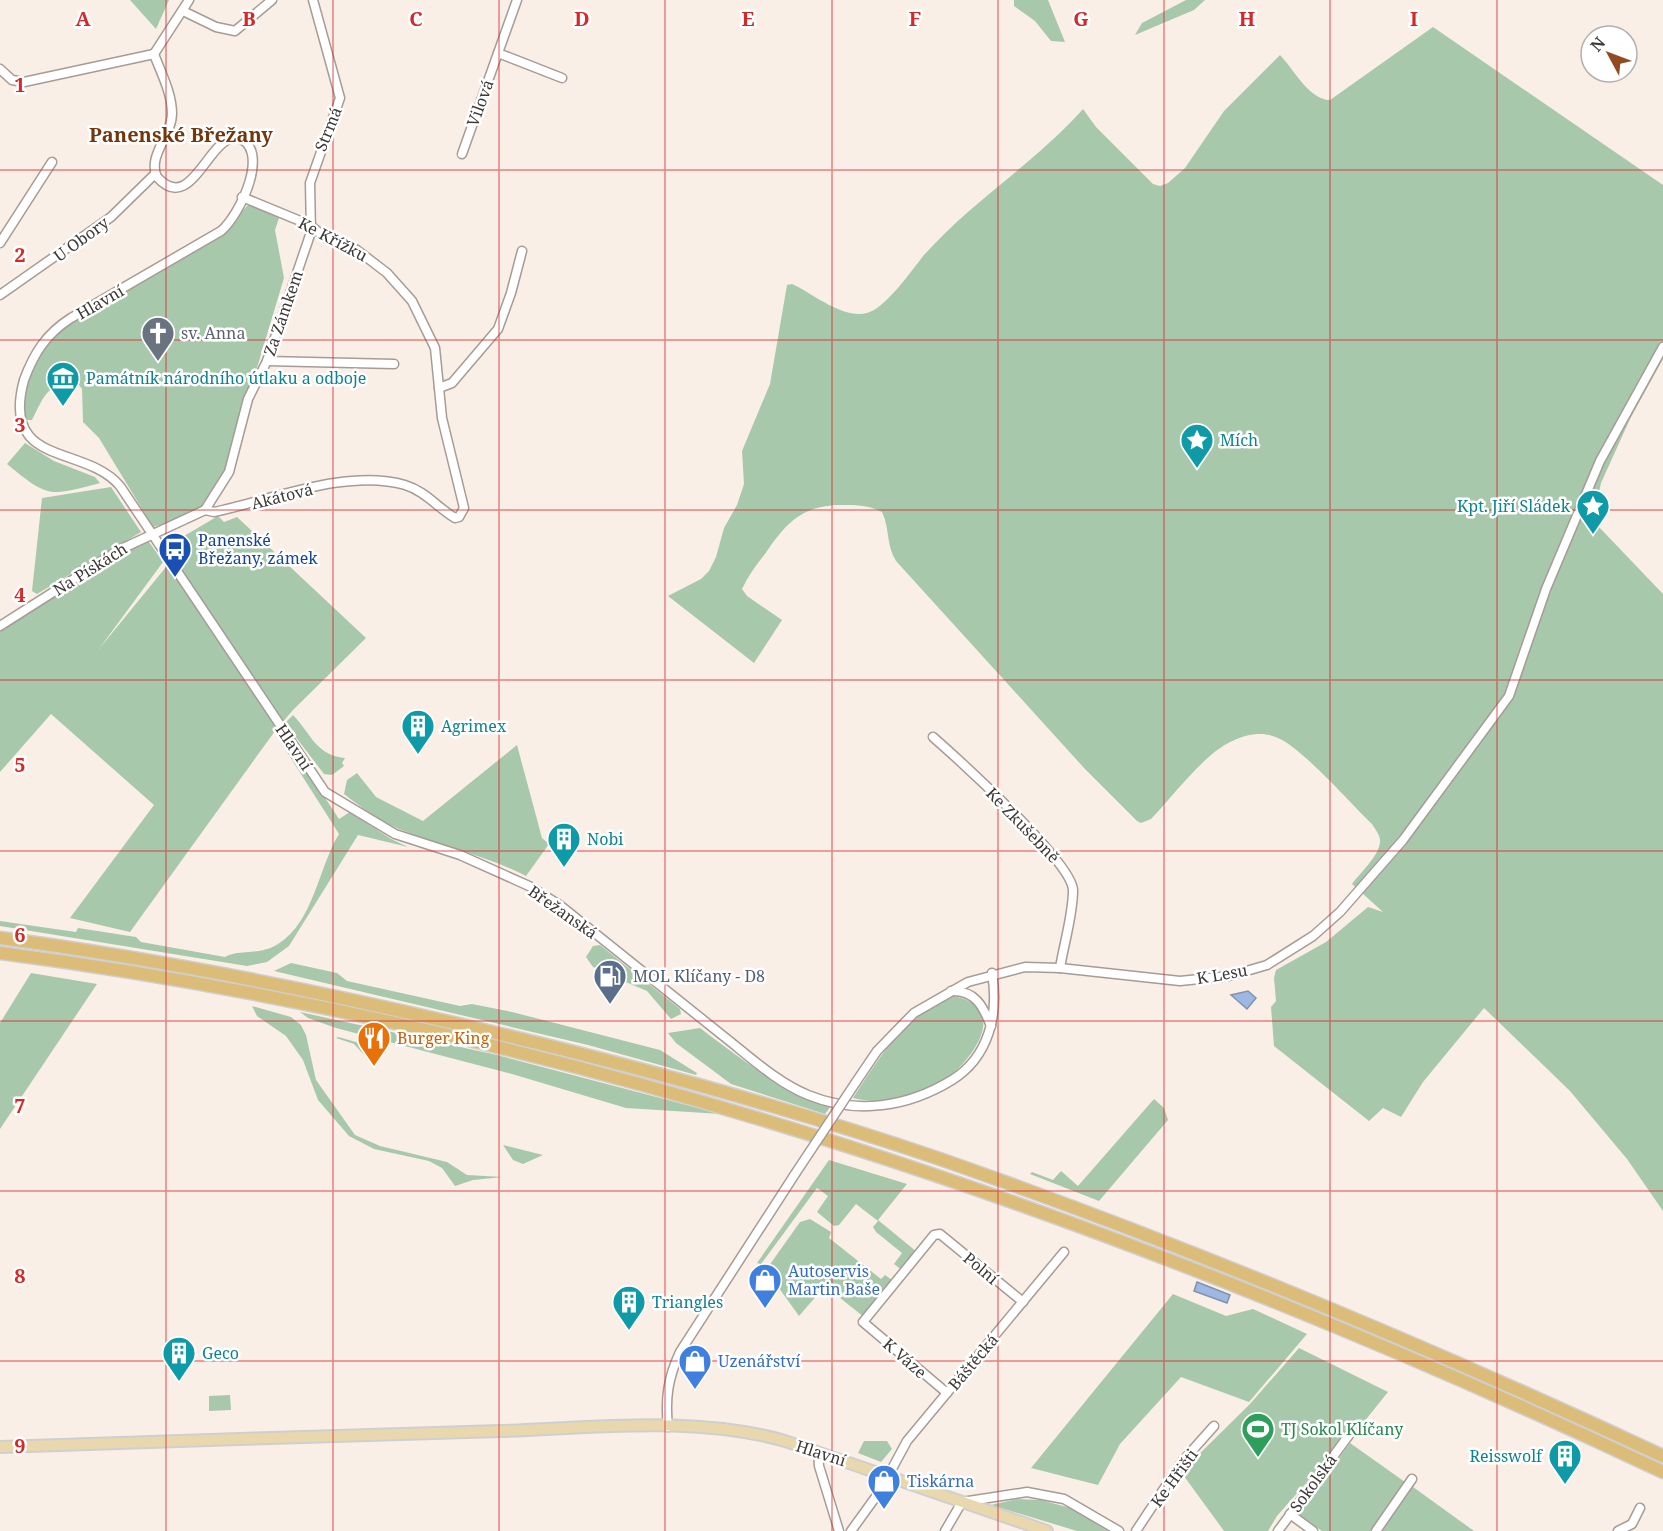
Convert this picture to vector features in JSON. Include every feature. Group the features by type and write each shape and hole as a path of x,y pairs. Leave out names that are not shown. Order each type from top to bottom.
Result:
{"highway":[{"path":"0,938 177,966 405,1011 583,1054 829,1124 938,1159 1109,1220 1349,1316 1663,1456"},
{"path":"0,953 187,982 401,1025 580,1067 822,1137 1104,1233 1344,1328 1663,1473"}],"main road":[{"name":"Hlavní","path":"0,1447 693,1428 764,1436 818,1452 1047,1531"}],"street":[{"path":"0,69 12,80 24,82 154,54 189,0"},
{"path":"183,11 216,27 235,31 272,0"},
{"name":"Strmá","path":"309,225 310,183 340,98 314,0"},
{"name":"Vilová","path":"462,154 517,0"},
{"path":"498,53 562,78"},
{"path":"154,54 168,91 172,112 155,163 155,174"},
{"name":"Hlavní","path":"155,174 167,185 185,185 200,172 221,142 238,137 249,144 254,156 242,197 230,221 221,231 53,331 33,359 17,402 17,419 26,435 50,452 113,479 152,533 325,792"},
{"path":"0,243 52,162"},
{"name":"U Obory","path":"0,295 111,218 155,174"},
{"name":"Ke Křížku","path":"242,197 309,225 327,239 357,250 374,262 412,301 435,348 440,402"},
{"name":"Za Zámkem","path":"205,510 229,472 248,399 267,361 311,232 309,225"},
{"path":"439,388 452,383 498,329 512,293 522,251"},
{"name":"K Lesu","path":"992,973 1025,967 1060,968 1180,981 1229,976 1267,965 1313,936 1340,912 1403,840 1509,696 1546,589 1600,461 1663,347"},
{"path":"267,361 394,364"},
{"name":"Akátová","path":"205,510 214,512 330,484 359,482 405,485 424,494 453,517 459,517 464,508 440,402"},
{"path":"152,533 205,510"},
{"name":"Na Pískách","path":"0,626 121,549 152,533"},
{"path":"0,619 13,618"},
{"name":"Ke Zkušebně","path":"933,737 969,769 1061,863 1073,888 1060,968"},
{"name":"Břežanská","path":"325,792 395,834 460,855 529,886 553,901 767,1071 807,1095 852,1106 888,1107 921,1097 966,1072 980,1054 992,1028 996,997 992,973"},
{"path":"668,1427 665,1398 670,1374 680,1352 877,1051 914,1013 947,992 992,973"},
{"path":"947,992 961,991 974,997 983,1006 992,1028"},
{"name":"Polní","path":"863,1322 934,1235 940,1234 1023,1302"},
{"name":"Báštěcká","path":"851,1531 880,1491 907,1441 1064,1252"},
{"name":"K Váze","path":"863,1322 947,1393"},
{"name":"Ke Hřišti","path":"1136,1531 1181,1463 1214,1426"},
{"name":"Sokolská","path":"1278,1531 1348,1435"},
{"path":"818,1452 819,1466 839,1531"},
{"path":"1376,1531 1412,1479"},
{"path":"949,1529 963,1502 1027,1492 1064,1499 1119,1531"},
{"path":"1618,1531 1632,1524 1640,1509"},
{"path":"1290,1514 1313,1531"}],"green space":[{"path":"130,0 169,0 156,29"},
{"path":"1014,0 1048,0 1065,42 1051,41 1035,21 1014,6"},
{"path":"1186,0 1205,0 1194,10 1135,35 1142,23"},
{"path":"1433,27 1663,185 1663,359 1630,419 1601,483 1594,515 1598,526 1663,594 1663,1211 1627,1159 1570,1091 1484,1008 1423,1082 1401,1117 1383,1108 1369,1121 1274,1046 1271,1007 1276,1001 1274,978 1276,970 1326,942 1368,907 1383,912 1352,884 1376,853 1380,842 1378,833 1326,777 1288,744 1278,738 1260,734 1242,737 1225,745 1188,778 1151,819 1141,823 1137,821 1085,769 896,561 882,512 867,507 828,506 806,512 780,533 755,566 742,589 747,596 782,620 754,663 668,596 701,579 709,571 716,557 724,528 737,505 744,484 742,451 770,384 787,285 792,284 838,309 858,314 867,313 890,297 924,255 962,217 1045,147 1083,109 1096,127 1153,184 1160,186 1168,183 1185,168 1224,111 1280,55 1308,89 1322,99 1330,100"},
{"path":"249,204 279,218 275,230 284,278 229,461 207,505 195,515 153,527 99,438 83,422 82,389 76,381 58,385 52,389 43,398 32,420 24,420 25,394 33,366 53,337 79,317 235,218"},
{"path":"25,443 54,461 95,477 100,483 60,492 51,492 32,484 7,464"},
{"path":"111,487 141,532 37,594 32,591 42,498"},
{"path":"218,516 224,522 237,517 366,638 293,710 275,731 130,932 70,918 154,805 51,714 0,772 0,631 147,539 163,562 99,649 166,567 184,536"},
{"path":"293,715 320,748 327,753 345,758 342,763 344,766 332,775 324,774 285,723"},
{"path":"285,737 339,819 350,812 391,839 408,847 358,835 289,946 267,962 247,966 0,926 0,921 76,932 78,928 136,937 141,942 225,957 237,953 264,950 278,944 300,922 308,908 339,834 280,741"},
{"path":"517,745 542,838 549,844 526,876 495,862 392,826 344,794 347,780 357,773 376,797 423,821"},
{"path":"600,945 680,1009 681,1014 671,1019 647,991 621,980 621,974 608,967 608,972 593,967 586,957 593,946"},
{"path":"291,963 337,973 347,981 460,1006 472,1004 512,1012 660,1050 697,1073 696,1075 588,1045 274,971"},
{"path":"31,973 97,984 0,1129 0,1023"},
{"path":"953,996 971,1003 981,1012 983,1025 980,1038 961,1065 937,1085 917,1094 885,1101 853,1098 883,1053 908,1024 921,1012"},
{"path":"252,1006 291,1017 301,1025 306,1035 316,1080 355,1135 380,1146 447,1162 467,1175 503,1177 473,1180 455,1186 442,1168 429,1161 374,1149 349,1136 318,1100 303,1060 286,1036 257,1016"},
{"path":"300,1012 497,1055 721,1114 626,1108 512,1074 336,1028 308,1018"},
{"path":"700,1028 778,1083 831,1106 825,1114 731,1084 676,1043 668,1033"},
{"path":"336,1038 381,1049 368,1059 354,1044"},
{"path":"1154,1099 1164,1108 1168,1120 1099,1201 1030,1174 1032,1172 1053,1180 1061,1171 1078,1186"},
{"path":"503,1145 543,1155 523,1164 513,1160"},
{"path":"829,1160 907,1184 878,1220 917,1252 902,1270 894,1264 902,1253 876,1232 873,1227 878,1221 856,1204 839,1225 834,1226 817,1212 828,1196 817,1188 761,1264 757,1263"},
{"path":"810,1219 831,1232 829,1238 881,1279 885,1275 892,1280 864,1317 825,1286 799,1316 766,1270 800,1222"},
{"path":"1173,1294 1226,1316 1253,1309 1307,1334 1249,1402 1181,1377 1120,1444 1098,1485 1031,1468"},
{"path":"1299,1348 1388,1392 1355,1433 1348,1429 1321,1466 1277,1516 1268,1531 1224,1531 1181,1472 1250,1404"},
{"path":"230,1395 231,1410 209,1411 209,1396"},
{"path":"864,1441 887,1441 892,1449 881,1462 858,1453"},
{"path":"1350,1443 1405,1482 1371,1531 1322,1531 1298,1514"},
{"path":"1413,1487 1474,1531 1382,1531"},
{"path":"1017,1499 1041,1500 1074,1509 1108,1531 1077,1531 991,1505"}],"water":[{"path":"1248,991 1256,998 1247,1009 1231,995"},
{"path":"1197,1282 1230,1295 1227,1303 1194,1291"}],"place":[{"name":"sv. Anna","path":"158,362"},
{"name":"Památník národního útlaku a odboje","path":"63,407"},
{"name":"Mích","path":"1197,469"},
{"name":"Kpt. Jiří Sládek","path":"1593,535"},
{"name":"Panenské Břežany, zámek","path":"175,578"},
{"name":"Agrimex","path":"418,755"},
{"name":"Nobi","path":"564,868"},
{"name":"MOL Klíčany - D8","path":"610,1005"},
{"name":"Burger King","path":"374,1067"},
{"name":"Autoservis Martin Baše","path":"765,1309"},
{"name":"Triangles","path":"629,1331"},
{"name":"Geco","path":"179,1382"},
{"name":"Uzenářství","path":"695,1390"},
{"name":"TJ Sokol Klíčany","path":"1258,1458"},
{"name":"Reisswolf","path":"1565,1485"},
{"name":"Tiskárna","path":"884,1510"}],"district":[{"name":"Panenské Břežany","path":"181,135"}]}
